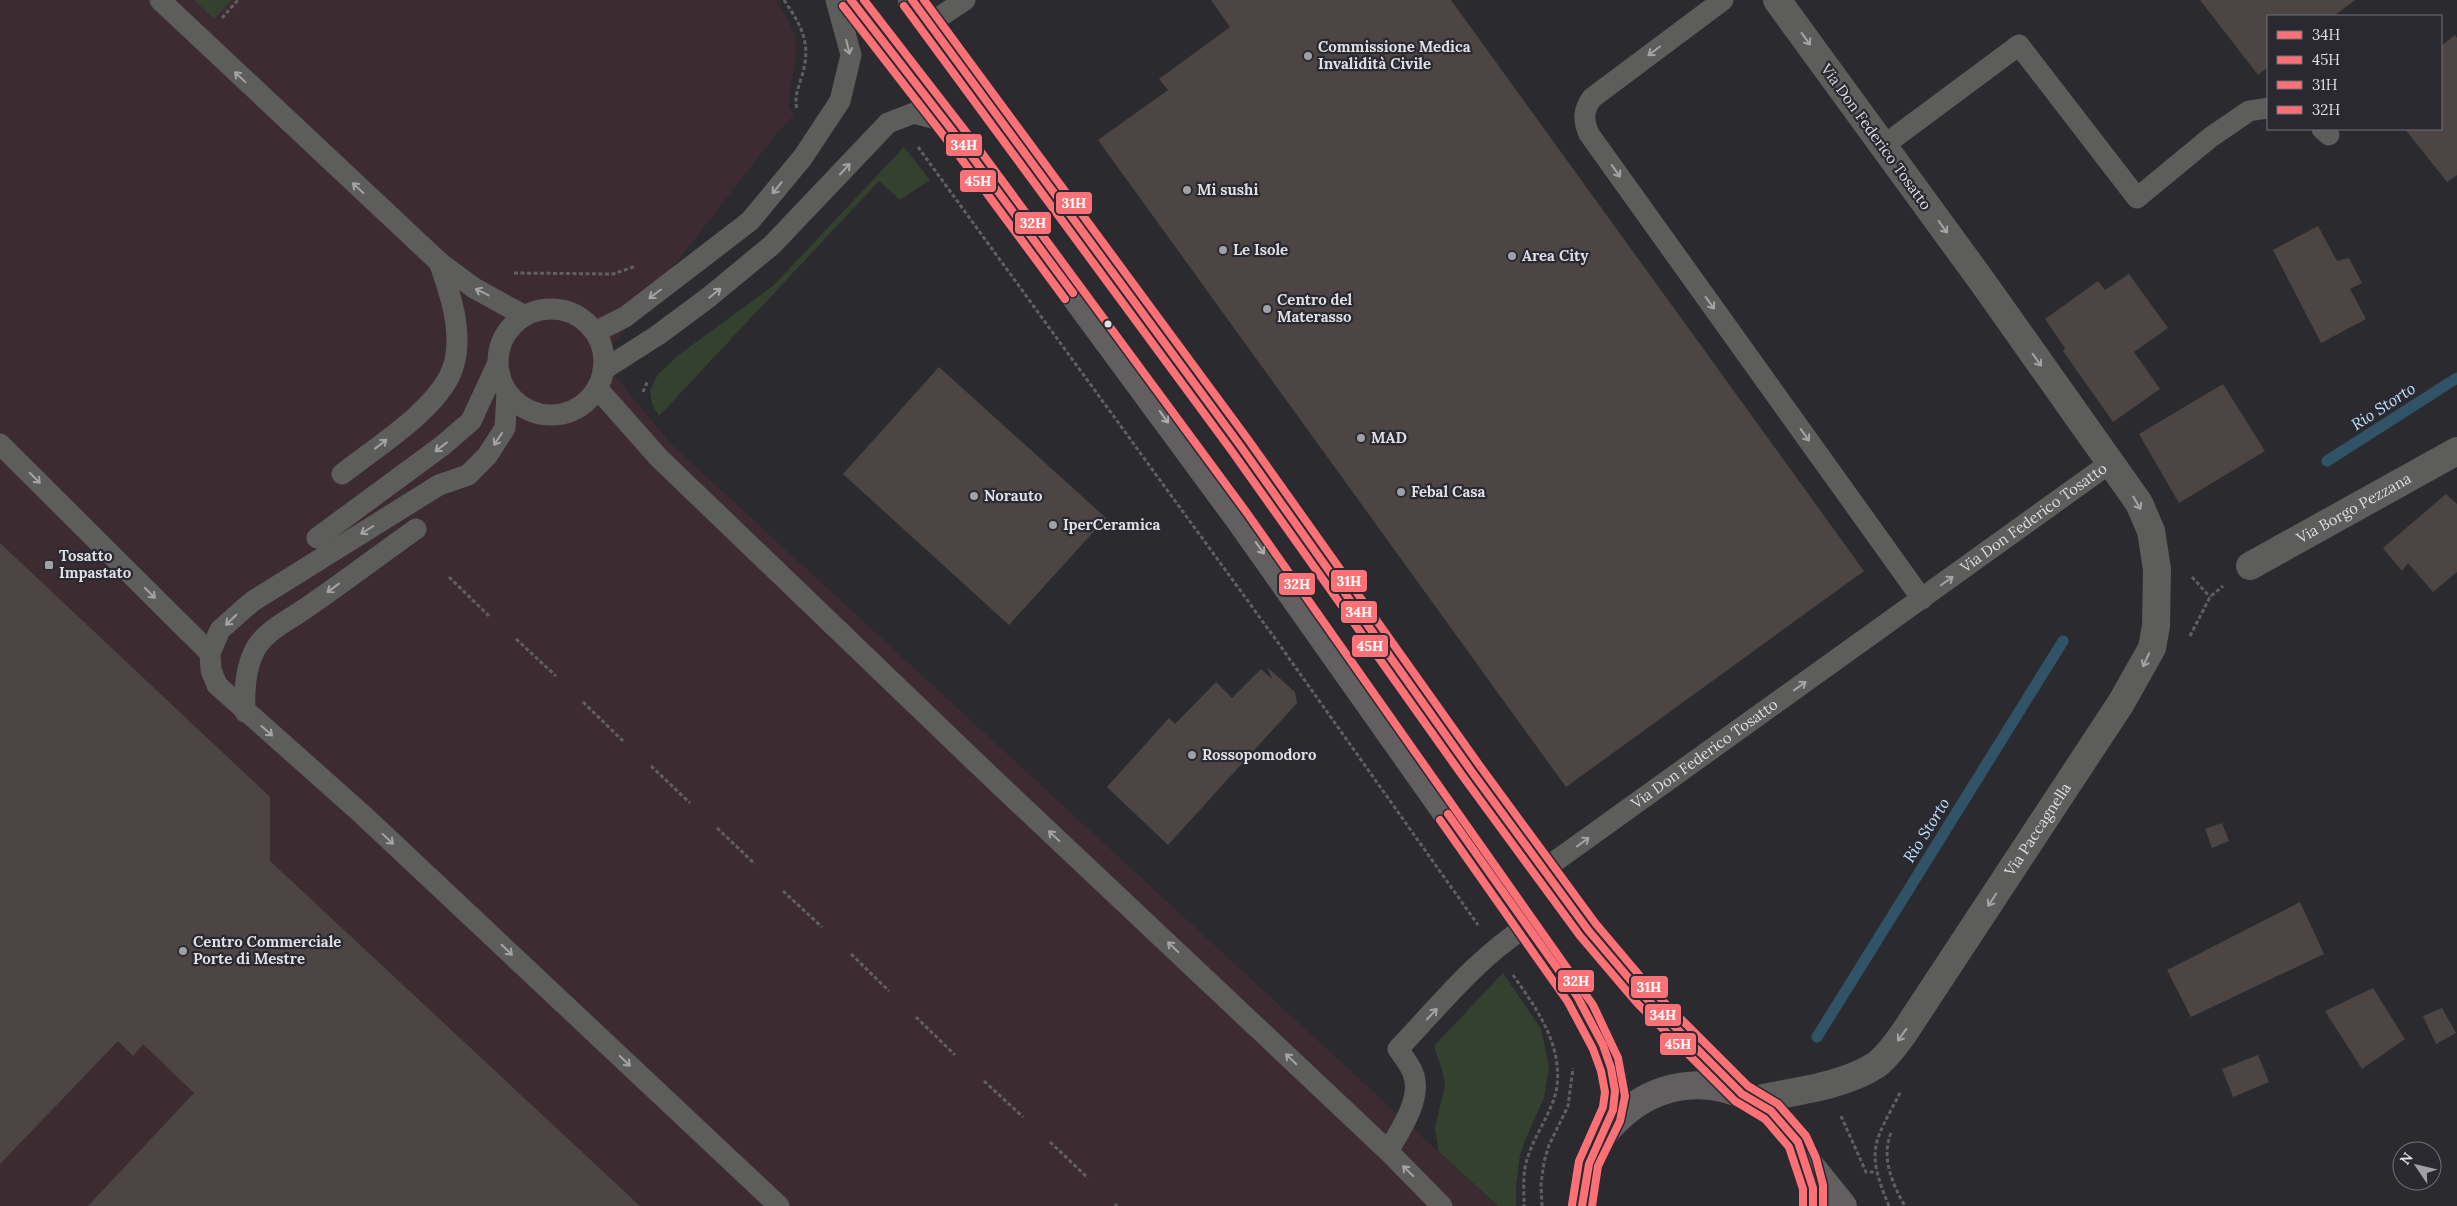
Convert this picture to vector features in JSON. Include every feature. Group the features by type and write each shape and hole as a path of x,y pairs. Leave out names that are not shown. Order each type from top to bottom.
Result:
{"street":[{"path":"851,0 1042,250 1239,518 1587,1014 1610,1068 1614,1098 1613,1111 1605,1133"},
{"path":"912,0 1221,420 1543,870 1632,982 1748,1097"},
{"name":"Via Don Federico Tosatto","path":"1777,0 2110,463"},
{"name":"Via Borgo Pezzana","path":"2250,566 2457,451"},
{"name":"Via Paccagnella","path":"1748,1097 1827,1084 1855,1075 1876,1064 1904,1033 2121,704 2152,648 2156,626 2157,569 2151,531 2139,503 2110,463"},
{"path":"1582,1206 1584,1180 1591,1156 1605,1133 1619,1117 1636,1103 1656,1093 1677,1087 1699,1085 1721,1088 1748,1097 1771,1111 1786,1126 1798,1142 1806,1161 1813,1188 1813,1206"},
{"path":"1806,1161 1843,1206"}],"lane":[{"path":"160,0 438,262 474,288 525,316"},
{"path":"595,332 625,317 750,221 803,157 840,101 851,55 836,0"},
{"path":"929,24 965,0"},
{"path":"1723,0 1592,98 1586,106 1585,124 1589,134 1922,599"},
{"path":"1883,146 2019,45 2137,198 2211,138 2249,111 2267,108"},
{"path":"600,379 709,298 772,245 888,123 914,113 944,121"},
{"path":"342,474 430,402 450,376 456,349 454,308 438,262"},
{"path":"317,538 442,446 471,421 497,365 504,337 513,325 525,316 539,310 563,311 584,321 595,332 604,357 600,379 586,402 570,411 553,415 536,413 520,406 507,393 500,380 497,365"},
{"path":"600,379 666,465 988,774 1388,1151 1442,1206"},
{"path":"507,393 506,428 486,456 468,475 439,485 253,601 220,630 210,653 211,670 217,685 245,712 370,821 779,1206"},
{"path":"0,444 210,653"},
{"name":"Via Don Federico Tosatto","path":"1543,870 2110,463"},
{"path":"245,712 244,693 247,673 256,648 280,624 302,611 416,529"},
{"path":"1388,1151 1403,1126 1414,1096 1414,1074 1398,1049 1495,949 1527,926"}],"path":[{"path":"784,0 797,18 806,40 806,65 796,101 799,112"},
{"path":"916,144 1274,637 1536,1008 1553,1043 1557,1087 1525,1168 1524,1206"},
{"path":"506,272 613,274 633,269 641,264"},
{"path":"449,577 489,616"},
{"path":"516,639 556,676"},
{"path":"583,702 623,741"},
{"path":"650,766 690,803"},
{"path":"717,828 754,864"},
{"path":"783,891 822,927"},
{"path":"851,954 889,991"},
{"path":"916,1017 955,1055"},
{"path":"1542,1206 1540,1184 1544,1162 1548,1145 1568,1106 1571,1090 1572,1059"},
{"path":"984,1081 1023,1117"},
{"path":"1827,1084 1866,1172 1876,1172 1889,1206"},
{"path":"1891,1133 1885,1151 1898,1194 1904,1206"},
{"path":"1050,1142 1088,1178"}],"shaded area":[{"path":"0,0 776,0 788,19 795,37 795,61 788,105 794,115 777,133 612,345 611,371 670,443 1497,1206 0,1206"}],"green space":[{"path":"194,0 232,0 214,19"},
{"path":"904,147 930,180 900,200 879,181 659,416 652,404 650,391 658,374 680,354 773,286"},
{"path":"1503,973 1541,1029 1549,1067 1544,1098 1520,1155 1516,1185 1516,1206 1498,1206 1439,1152 1435,1128 1445,1085 1434,1046"}],"building":[{"path":"1211,0 1451,0 1864,571 1566,787 1098,140 1168,90 1159,79 1230,27"},
{"path":"2200,0 2355,0 2335,15 2267,15 2267,68 2258,75"},
{"path":"2455,35 2457,38 2457,175 2447,182 2406,130 2442,130 2442,45"},
{"path":"2318,226 2337,261 2349,258 2362,283 2350,289 2366,319 2321,343 2273,250"},
{"path":"2129,274 2168,328 2134,352 2160,389 2113,422 2063,351 2065,348 2045,319 2098,281 2105,290"},
{"name":"Norauto","path":"939,367 1106,518 1009,625 843,474"},
{"path":"2223,384 2265,451 2179,503 2139,434"},
{"path":"2446,494 2457,504 2457,572 2433,592 2408,563 2402,571 2383,548"},
{"name":"Centro Commerciale Porte di Mestre","path":"0,543 270,797 270,861 640,1206 88,1206 194,1093 143,1044 133,1056 118,1041 0,1164"},
{"name":"Rossopomodoro","path":"1267,667 1295,692 1297,703 1168,845 1107,787 1169,718 1175,724 1216,682 1232,698 1261,669 1272,679"},
{"path":"2222,823 2229,841 2212,848 2205,829"},
{"path":"2300,902 2324,954 2191,1017 2167,970"},
{"path":"2373,988 2405,1039 2362,1069 2325,1011"},
{"path":"2442,1008 2456,1033 2436,1044 2423,1016"},
{"path":"2258,1055 2269,1082 2233,1097 2222,1069"}],"waterway":[{"name":"Rio Storto","path":"2327,461 2457,378"},
{"name":"Rio Storto","path":"1817,1037 2063,641"}],"transit line":[{"name":"34H","path":"851,0 965,147 1073,293"},
{"name":"32H","path":"864,0 973,141 1247,513 1593,1005 1618,1058 1625,1096 1620,1121 1598,1166 1592,1206"},
{"name":"34H","path":"912,0 1239,444 1472,772 1588,930 1644,996 1742,1094 1771,1111 1798,1142 1813,1188 1813,1206"},
{"name":"31H","path":"924,0 1247,438 1480,766 1596,924 1651,989 1748,1086 1778,1104 1806,1136 1816,1158 1823,1185 1823,1206"},
{"name":"45H","path":"843,6 957,153 1065,299"},
{"name":"45H","path":"904,6 1231,450 1464,778 1580,936 1637,1003 1735,1101 1765,1119 1789,1147 1803,1189 1803,1206"},
{"name":"34H","path":"1448,814 1577,996 1603,1045 1611,1068 1615,1091 1613,1110 1589,1164 1582,1206"},
{"name":"45H","path":"1440,820 1568,1002 1593,1049 1601,1071 1605,1092 1603,1107 1579,1161 1572,1205"}],"place":[{"name":"Commissione Medica Invalidità Civile","path":"1308,56"},
{"name":"Mi sushi","path":"1187,190"},
{"name":"Le Isole","path":"1223,250"},
{"name":"Area City","path":"1512,256"},
{"name":"Centro del Materasso","path":"1267,309"},
{"name":"MAD","path":"1361,438"},
{"name":"Febal Casa","path":"1401,492"},
{"name":"Norauto","path":"974,496"},
{"name":"IperCeramica","path":"1053,525"},
{"name":"Tosatto Impastato","path":"49,565"},
{"name":"Rossopomodoro","path":"1192,755"},
{"name":"Centro Commerciale Porte di Mestre","path":"183,951"}]}
